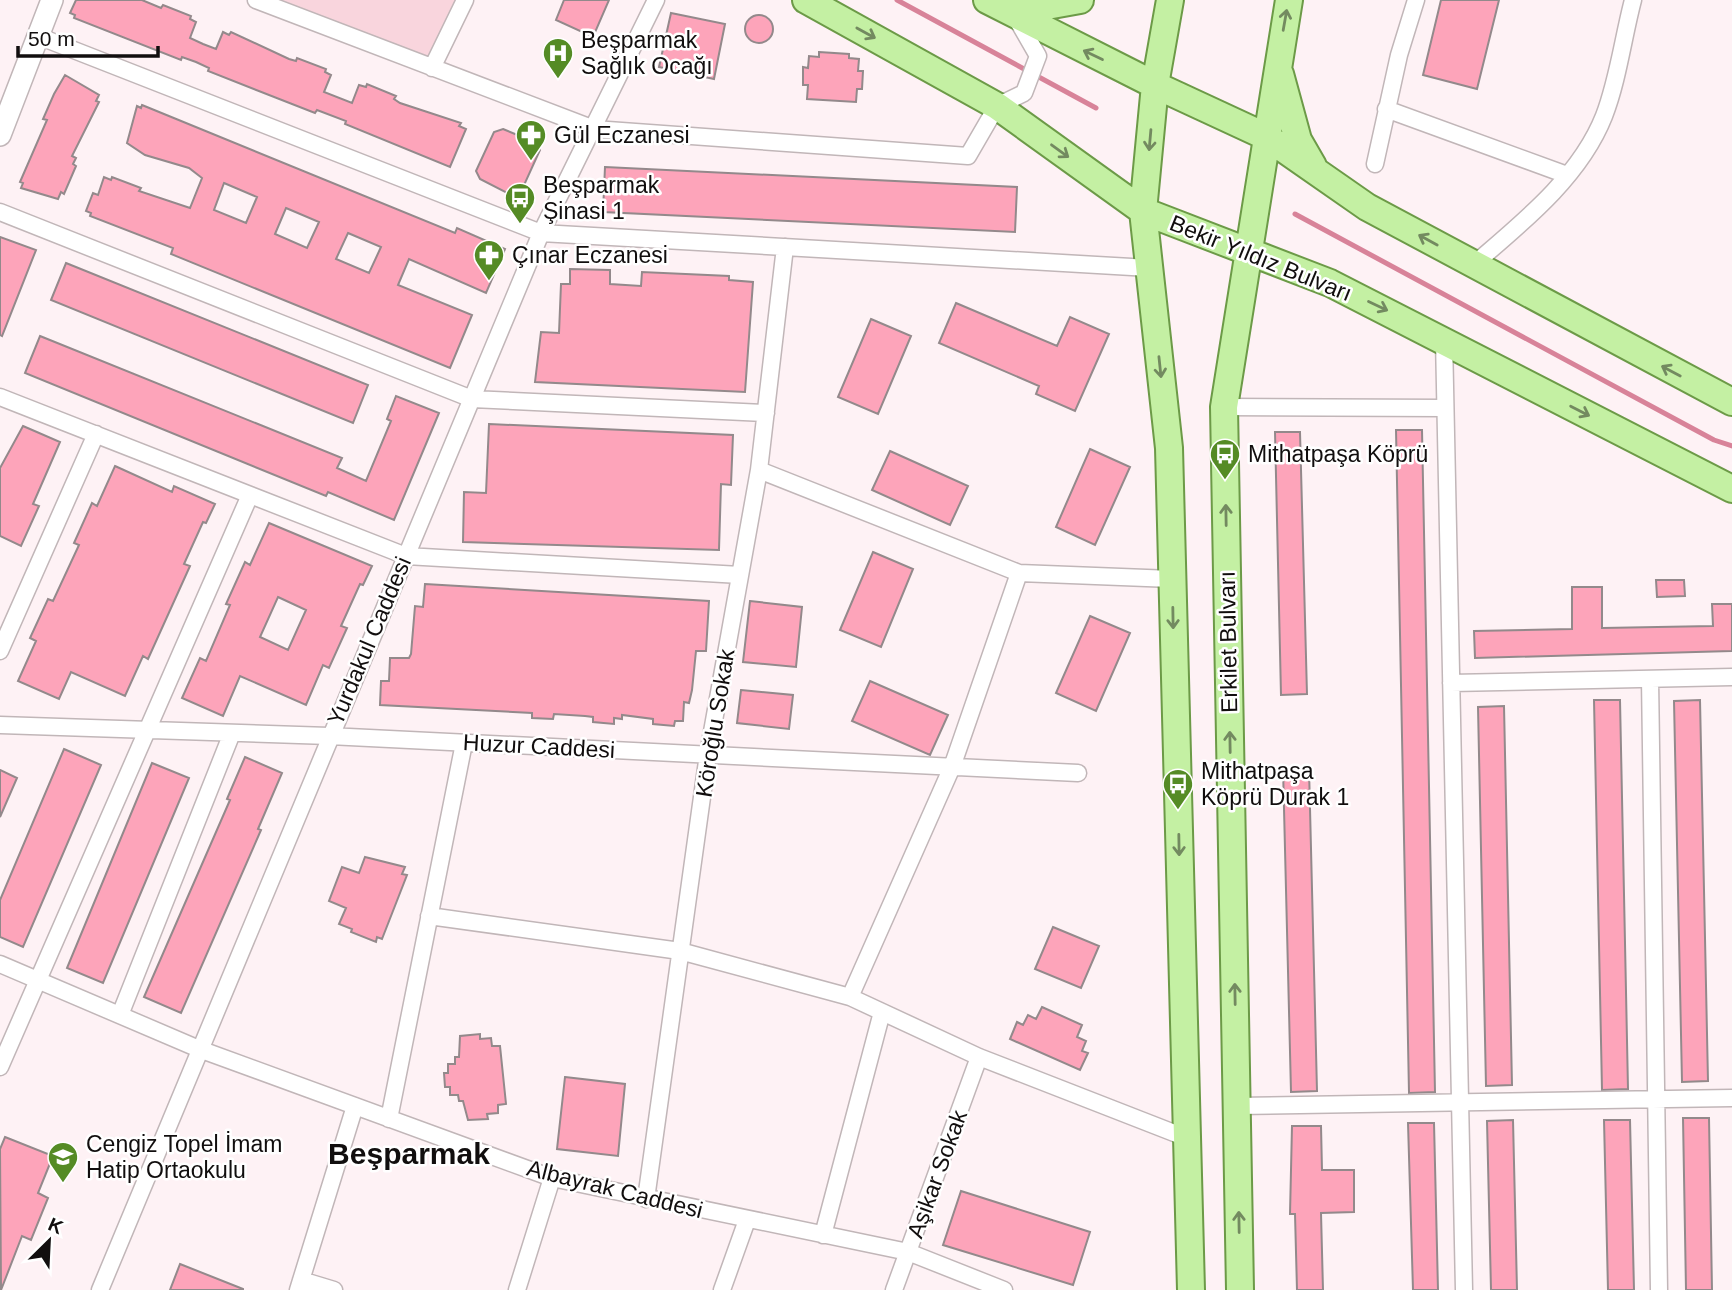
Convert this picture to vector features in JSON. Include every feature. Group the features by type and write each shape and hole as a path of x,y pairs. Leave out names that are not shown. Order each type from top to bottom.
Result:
{"main road":[{"name":"Bekir Yıldız Bulvarı","path":"806,0 997,106 1143,211 1330,283 1731,488"},
{"path":"1000,8 1041,7 1080,0"},
{"path":"1170,0 1154,85 1143,211 1169,448 1191,1290"},
{"name":"Erkilet Bulvarı","path":"1240,1290 1224,407 1265,136 1289,0"},
{"path":"1000,8 1154,85 1265,136 1367,207 1732,402"},
{"path":"1278,61 1293,127 1315,171"}],"street":[{"path":"0,135 52,0"},
{"path":"256,0 594,129 968,156 997,106 1024,93 1038,56 1000,8"},
{"path":"432,68 465,0"},
{"name":"Yurdakul Caddesi","path":"100,1290 541,233 656,0"},
{"path":"1375,164 1386,109 1416,0"},
{"path":"1474,265 1529,215 1586,151 1605,113 1633,0"},
{"path":"38,36 541,233 1149,268"},
{"path":"1386,109 1567,175"},
{"path":"0,212 472,399 765,413"},
{"name":"Köroğlu Sokak","path":"646,1199 708,754 759,470 785,247"},
{"path":"1444,339 1464,1290"},
{"path":"0,397 406,556 740,576"},
{"path":"1224,407 1445,408"},
{"path":"0,651 96,434"},
{"path":"759,470 1019,573 1172,579"},
{"path":"0,1067 250,495"},
{"path":"850,997 952,767 1019,573"},
{"path":"1451,683 1732,677"},
{"path":"1650,678 1659,1290"},
{"name":"Huzur Caddesi","path":"0,725 329,736 1078,773"},
{"path":"120,1015 232,733"},
{"path":"389,1119 464,743"},
{"path":"429,916 680,951 850,997 979,1057 1187,1138"},
{"name":"Albayrak Caddesi","path":"0,964 199,1049 552,1178 908,1252 1004,1290"},
{"path":"823,1235 882,1012"},
{"name":"Aşikar Sokak","path":"894,1290 979,1057"},
{"path":"1237,1106 1732,1098"},
{"path":"334,1290 300,1285 355,1106"},
{"path":"517,1290 552,1178"},
{"path":"722,1290 747,1220"}],"shaded area":[{"path":"272,0 465,0 434,66"}],"building":[{"path":"76,0 142,0 161,8 163,5 191,16 190,19 196,22 190,38 203,44 216,49 223,32 229,35 231,32 289,59 296,61 297,58 326,69 325,72 331,75 324,92 352,103 359,85 366,87 367,84 396,96 394,99 400,103 461,123 459,126 466,129 450,167 345,124 346,121 317,110 315,113 208,71 209,68 196,62 182,57 181,60 74,18 75,15 70,13"},
{"path":"564,0 609,0 593,37 556,20"},
{"path":"1441,0 1499,0 1477,89 1423,75"},
{"path":"671,13 725,24 714,79 659,67"},
{"path":"759,15 769,19 773,29 769,39 759,43 749,39 745,29 749,19"},
{"path":"819,52 849,54 849,58 859,59 858,71 863,71 862,89 857,89 856,102 807,99 808,85 803,85 803,67 808,68 809,56 819,57"},
{"path":"65,75 99,95 96,101 99,102 72,156 76,158 73,164 76,166 64,194 61,192 58,199 21,188 23,183 20,182 47,120 43,119"},
{"path":"142,105 455,233 457,228 505,249 486,293 409,259 398,285 472,315 450,368 171,254 173,248 90,216 91,213 86,211 93,193 98,195 104,177 111,180 112,177 141,188 139,191 190,208 202,178 189,168 145,155 127,143 137,106 141,108","holes":["224,183 257,197 246,223 214,210","286,208 319,222 307,248 275,234","348,233 381,247 369,273 336,259"]},
{"path":"503,129 537,143 540,150 520,194 513,196 480,179 476,171 494,132"},
{"path":"605,167 1017,187 1015,232 603,212"},
{"path":"0,237 36,250 2,336 0,335"},
{"path":"66,263 368,385 353,423 51,300"},
{"path":"570,269 610,270 610,284 641,286 642,272 729,276 729,280 753,282 745,392 535,382 541,332 559,333 561,284 570,284"},
{"path":"956,303 1057,346 1070,317 1109,334 1075,411 1036,394 1039,386 939,343"},
{"path":"871,319 911,336 878,414 838,397"},
{"path":"40,336 342,458 337,468 366,481 391,421 387,419 396,396 439,413 394,520 328,492 326,496 25,373"},
{"path":"489,424 733,435 731,485 721,484 719,550 463,542 464,492 486,493"},
{"path":"23,426 60,442 33,504 39,506 21,546 0,536 0,468"},
{"path":"1396,430 1422,430 1435,1092 1409,1093"},
{"path":"1275,432 1300,432 1307,694 1281,695"},
{"path":"1090,449 1130,467 1095,545 1056,527"},
{"path":"890,451 968,486 950,525 872,490"},
{"path":"115,466 172,492 174,486 215,504 206,523 203,522 184,564 190,566 148,659 143,656 125,696 71,672 59,699 18,681 36,641 30,638 48,599 53,601 79,545 74,543 92,503 97,506"},
{"path":"269,523 372,566 363,585 360,584 341,626 347,628 329,668 323,665 306,705 240,676 223,716 182,698 200,658 206,661 230,605 226,604 245,562 250,565","holes":["278,597 306,610 288,650 260,637"]},
{"path":"873,552 913,569 881,647 840,630"},
{"path":"1656,580 1684,580 1685,596 1657,597"},
{"path":"425,584 709,601 706,651 696,651 692,690 689,703 684,702 683,721 675,721 674,726 653,724 653,719 622,715 622,719 614,718 614,724 593,722 593,717 585,716 554,714 553,719 532,718 532,713 380,705 381,681 389,681 390,658 409,658 411,654 415,606 423,607"},
{"path":"1572,587 1602,587 1602,628 1713,626 1712,604 1732,604 1732,651 1475,658 1474,631 1572,629"},
{"path":"750,601 802,607 796,667 743,662"},
{"path":"1090,616 1130,633 1096,711 1056,693"},
{"path":"870,681 948,715 930,755 852,721"},
{"path":"741,690 793,695 789,729 737,723"},
{"path":"1594,700 1620,700 1628,1089 1602,1090"},
{"path":"1700,700 1708,1081 1682,1082 1674,701"},
{"path":"1504,706 1512,1085 1486,1086 1478,707"},
{"path":"64,749 101,765 23,947 0,937 0,900"},
{"path":"245,757 282,773 258,829 261,830 181,1013 144,997 230,800 227,799"},
{"path":"152,763 189,778 103,983 67,968"},
{"path":"1283,768 1309,768 1317,1091 1291,1092"},
{"path":"0,770 17,778 0,817"},
{"path":"365,857 405,867 402,874 407,875 382,939 377,937 376,942 339,924 346,908 329,901 342,867 359,873"},
{"path":"1053,927 1099,946 1081,988 1035,969"},
{"path":"1042,1007 1082,1025 1077,1037 1086,1041 1082,1051 1088,1053 1080,1070 1010,1039 1017,1022 1023,1025 1028,1015 1036,1019"},
{"path":"480,1034 480,1039 491,1038 492,1046 500,1046 506,1104 498,1105 498,1113 487,1114 488,1119 468,1120 463,1101 459,1101 458,1095 450,1095 450,1087 445,1087 444,1073 448,1073 448,1064 455,1064 455,1057 459,1057 460,1036"},
{"path":"565,1077 625,1084 618,1156 557,1149"},
{"path":"1683,1118 1709,1118 1712,1290 1686,1290"},
{"path":"1513,1120 1517,1290 1491,1290 1487,1121"},
{"path":"1604,1120 1630,1120 1634,1290 1608,1290"},
{"path":"1408,1123 1434,1123 1438,1290 1413,1290"},
{"path":"1292,1126 1321,1126 1322,1170 1354,1170 1354,1212 1321,1213 1323,1290 1297,1290 1295,1214 1290,1214"},
{"path":"5,1137 53,1156 38,1193 48,1198 31,1240 22,1236 1,1290 0,1149"},
{"path":"961,1191 1090,1232 1073,1285 943,1245"},
{"path":"180,1264 243,1289 243,1290 170,1290"}],"waterway":[{"path":"897,0 1096,108"},
{"path":"1295,214 1714,440 1732,446"}],"place":[{"name":"Beşparmak Sağlık Ocağı","path":"558,80"},
{"name":"Gül Eczanesi","path":"531,162"},
{"name":"Beşparmak Şinasi 1","path":"520,225"},
{"name":"Çınar Eczanesi","path":"489,282"},
{"name":"Mithatpaşa Köprü","path":"1225,481"},
{"name":"Mithatpaşa Köprü Durak 1","path":"1178,811"},
{"name":"Cengiz Topel İmam Hatip Ortaokulu","path":"63,1184"}],"district":[{"name":"Beşparmak","path":"409,1154"}]}
